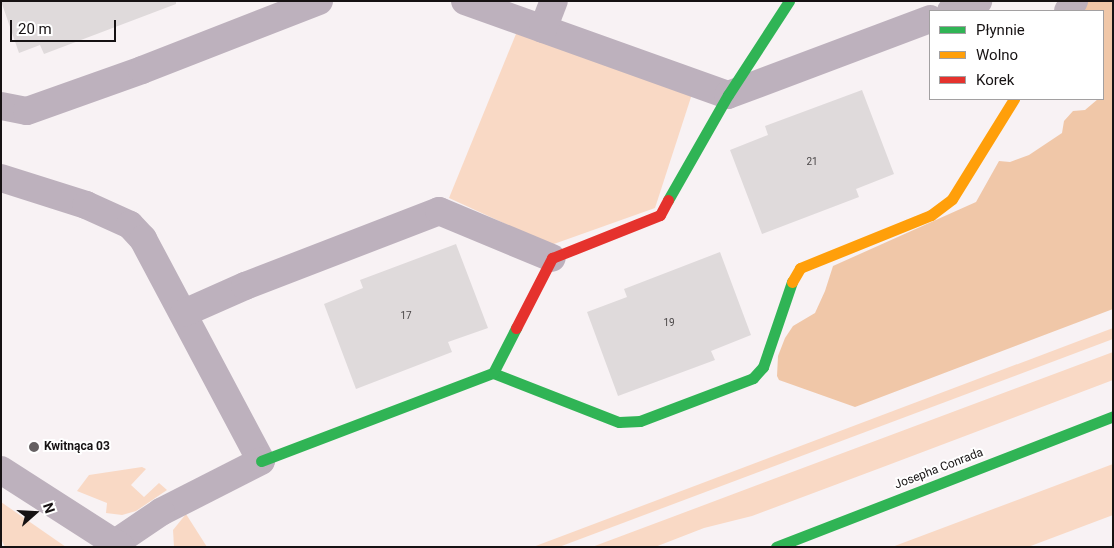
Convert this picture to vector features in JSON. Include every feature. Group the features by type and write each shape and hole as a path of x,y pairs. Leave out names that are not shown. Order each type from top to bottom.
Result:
{"street":[{"path":"1,106 27,111 151,67 319,1"},
{"path":"465,1 728,95 929,19"},
{"path":"543,29 554,1"},
{"path":"1,470 118,545 161,512 262,461 493,373 552,258 660,215 728,95 789,1"},
{"path":"954,10 978,1"},
{"path":"493,373 619,422 640,421 753,378 763,367 792,281 800,268 931,214 952,199 1013,100"},
{"path":"1,178 86,205 130,225 143,239 262,461"},
{"path":"184,313 254,283 439,211 552,258"},
{"name":"Josepha Conrada","path":"776,547 1113,416"}],"shaded area":[{"path":"1086,1 1113,1 1113,309 855,407 779,380 777,376 778,356 785,338 793,326 815,313 833,266 976,202 999,161 1010,162 1029,155 1062,133 1064,121 1073,111 1085,110 1097,100 1104,100 1104,10 1080,10"},
{"path":"518,29 692,94 655,208 551,245 449,198"},
{"path":"1113,328 1113,339 559,547 533,547"},
{"path":"1113,352 1113,380 883,467 752,516 704,528 655,547 592,547"},
{"path":"1113,464 1113,515 1028,547 892,547"},
{"path":"142,467 146,469 131,485 144,497 159,483 167,490 136,511 122,515 106,513 107,503 77,491 89,475"},
{"path":"1,502 66,547 5,547 1,539"},
{"path":"186,514 207,547 174,547 173,530"}],"building":[{"path":"1,1 176,1 176,4 44,54 40,45 19,53"},
{"path":"862,90 894,174 856,189 859,197 762,234 730,150 768,135 765,126"},
{"path":"456,244 488,328 448,342 452,352 356,389 324,304 363,288 360,280"},
{"path":"720,252 751,335 711,351 715,360 618,396 587,312 627,297 624,289"}],"traffic: fast":[{"path":"668,200 728,95 789,1"},
{"path":"493,373 619,422 640,421 753,378 763,367 792,282"},
{"path":"261,461 493,373 516,328"},
{"path":"776,547 1113,416"}],"traffic: slow":[{"path":"792,282 800,268 931,215 952,199 1013,100"}],"traffic: jam":[{"path":"516,328 552,258 660,215 668,200"}],"place":[{"name":"Kwitnąca 03","path":"34,447"}]}
